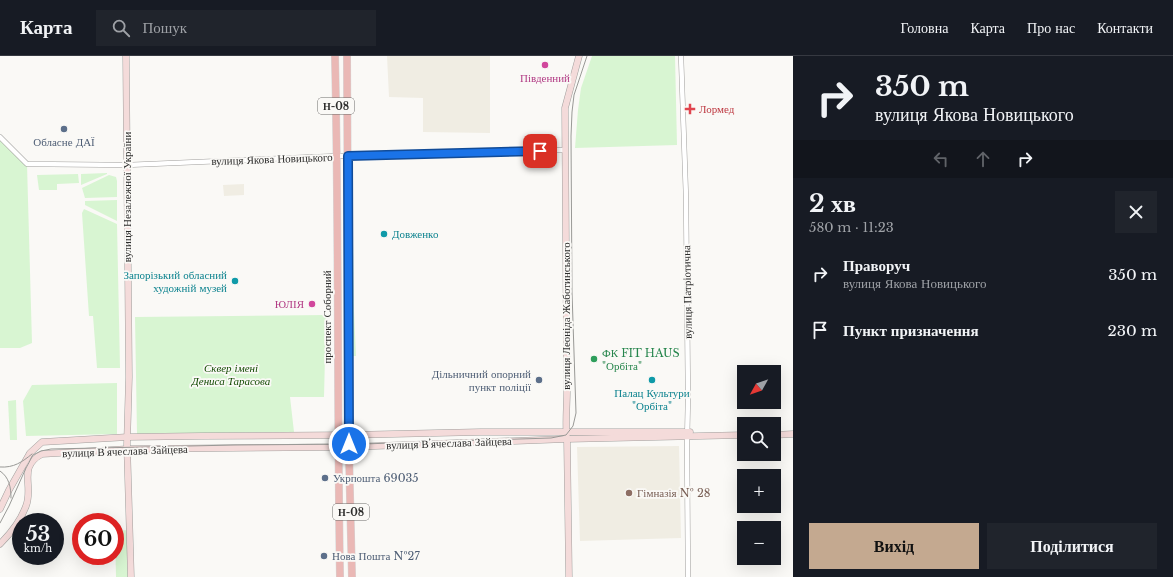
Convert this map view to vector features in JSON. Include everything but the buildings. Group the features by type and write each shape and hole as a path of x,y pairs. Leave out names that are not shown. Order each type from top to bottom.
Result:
{"main road":[{"name":"вулиця Незалежної України","path":"126,56 129,377 128,449 131,577"},
{"name":"проспект Соборний","path":"335,56 340,577"},
{"name":"проспект Соборний","path":"347,56 349,447 352,577"},
{"name":"вулиця Леоніда Жаботинського","path":"569,577 566,432 565,108 579,56"},
{"name":"вулиця Вʼячеслава Зайцева","path":"36,457 42,454 128,449 349,447 737,431"},
{"path":"781,431 793,431"},
{"name":"вулиця Вʼячеслава Зайцева","path":"30,452 42,442 128,437 481,432 737,435"},
{"path":"781,435 793,434"},
{"path":"0,509 30,452 36,457 28,469 27,506 11,532 0,544"}],"street":[{"name":"вулиця Патріотична","path":"681,56 686,196 688,577"},
{"name":"вулиця Якова Новицького","path":"0,137 27,164 127,165 337,156 565,150"}],"shaded area":[{"path":"387,56 490,56 490,133 423,132 423,98 389,97"},
{"path":"244,184 244,195 224,196 223,185"},
{"name":"Гімназія № 28","path":"679,446 681,538 580,541 577,447"}],"green space":[{"path":"592,56 675,56 677,145 575,148 581,88"},
{"path":"0,137 27,164 32,343 20,348 0,348"},
{"path":"349,168 352,168 356,356 351,356"},
{"path":"78,174 79,183 57,184 57,190 39,190 37,175"},
{"path":"81,174 107,174 81,185"},
{"path":"109,175 116,177 117,197 85,198 82,188"},
{"path":"117,200 117,221 85,205 85,201"},
{"path":"84,209 117,224 120,368 97,368 93,316 89,316 82,213"},
{"name":"Сквер імені Дениса Тарасова","path":"326,315 324,397 290,397 294,432 137,434 135,317"},
{"path":"117,383 117,434 26,436 23,401 32,385"},
{"path":"16,400 17,440 10,440 8,401"},
{"path":"124,530 128,530 128,577 116,577 116,565 124,565"}],"tram line":[{"path":"0,523 33,455 41,451 51,449 362,444 551,438 566,435 573,426 576,413 572,292 572,112 574,95 587,56"},
{"path":"0,467 10,467 18,464 32,454"},
{"path":"0,471 6,476 9,483 11,498"}],"place":[{"name":"Південний","path":"545,65"},
{"name":"Лормед","path":"690,109"},
{"name":"Обласне ДАЇ","path":"64,129"},
{"name":"Довженко","path":"384,234"},
{"name":"Запорізький обласний художній музей","path":"235,281"},
{"name":"ЮЛІЯ","path":"312,304"},
{"name":"ФК FIT HAUS \"Орбіта\"","path":"594,359"},
{"name":"Дільничний опорний пункт поліції","path":"539,380"},
{"name":"Палац Культури \"Орбіта\"","path":"652,380"},
{"name":"Укрпошта 69035","path":"325,478"},
{"name":"Гімназія № 28","path":"629,493"},
{"name":"Нова Пошта №27","path":"324,556"}],"route":[{"path":"349,444 348,156 540,151"}]}
